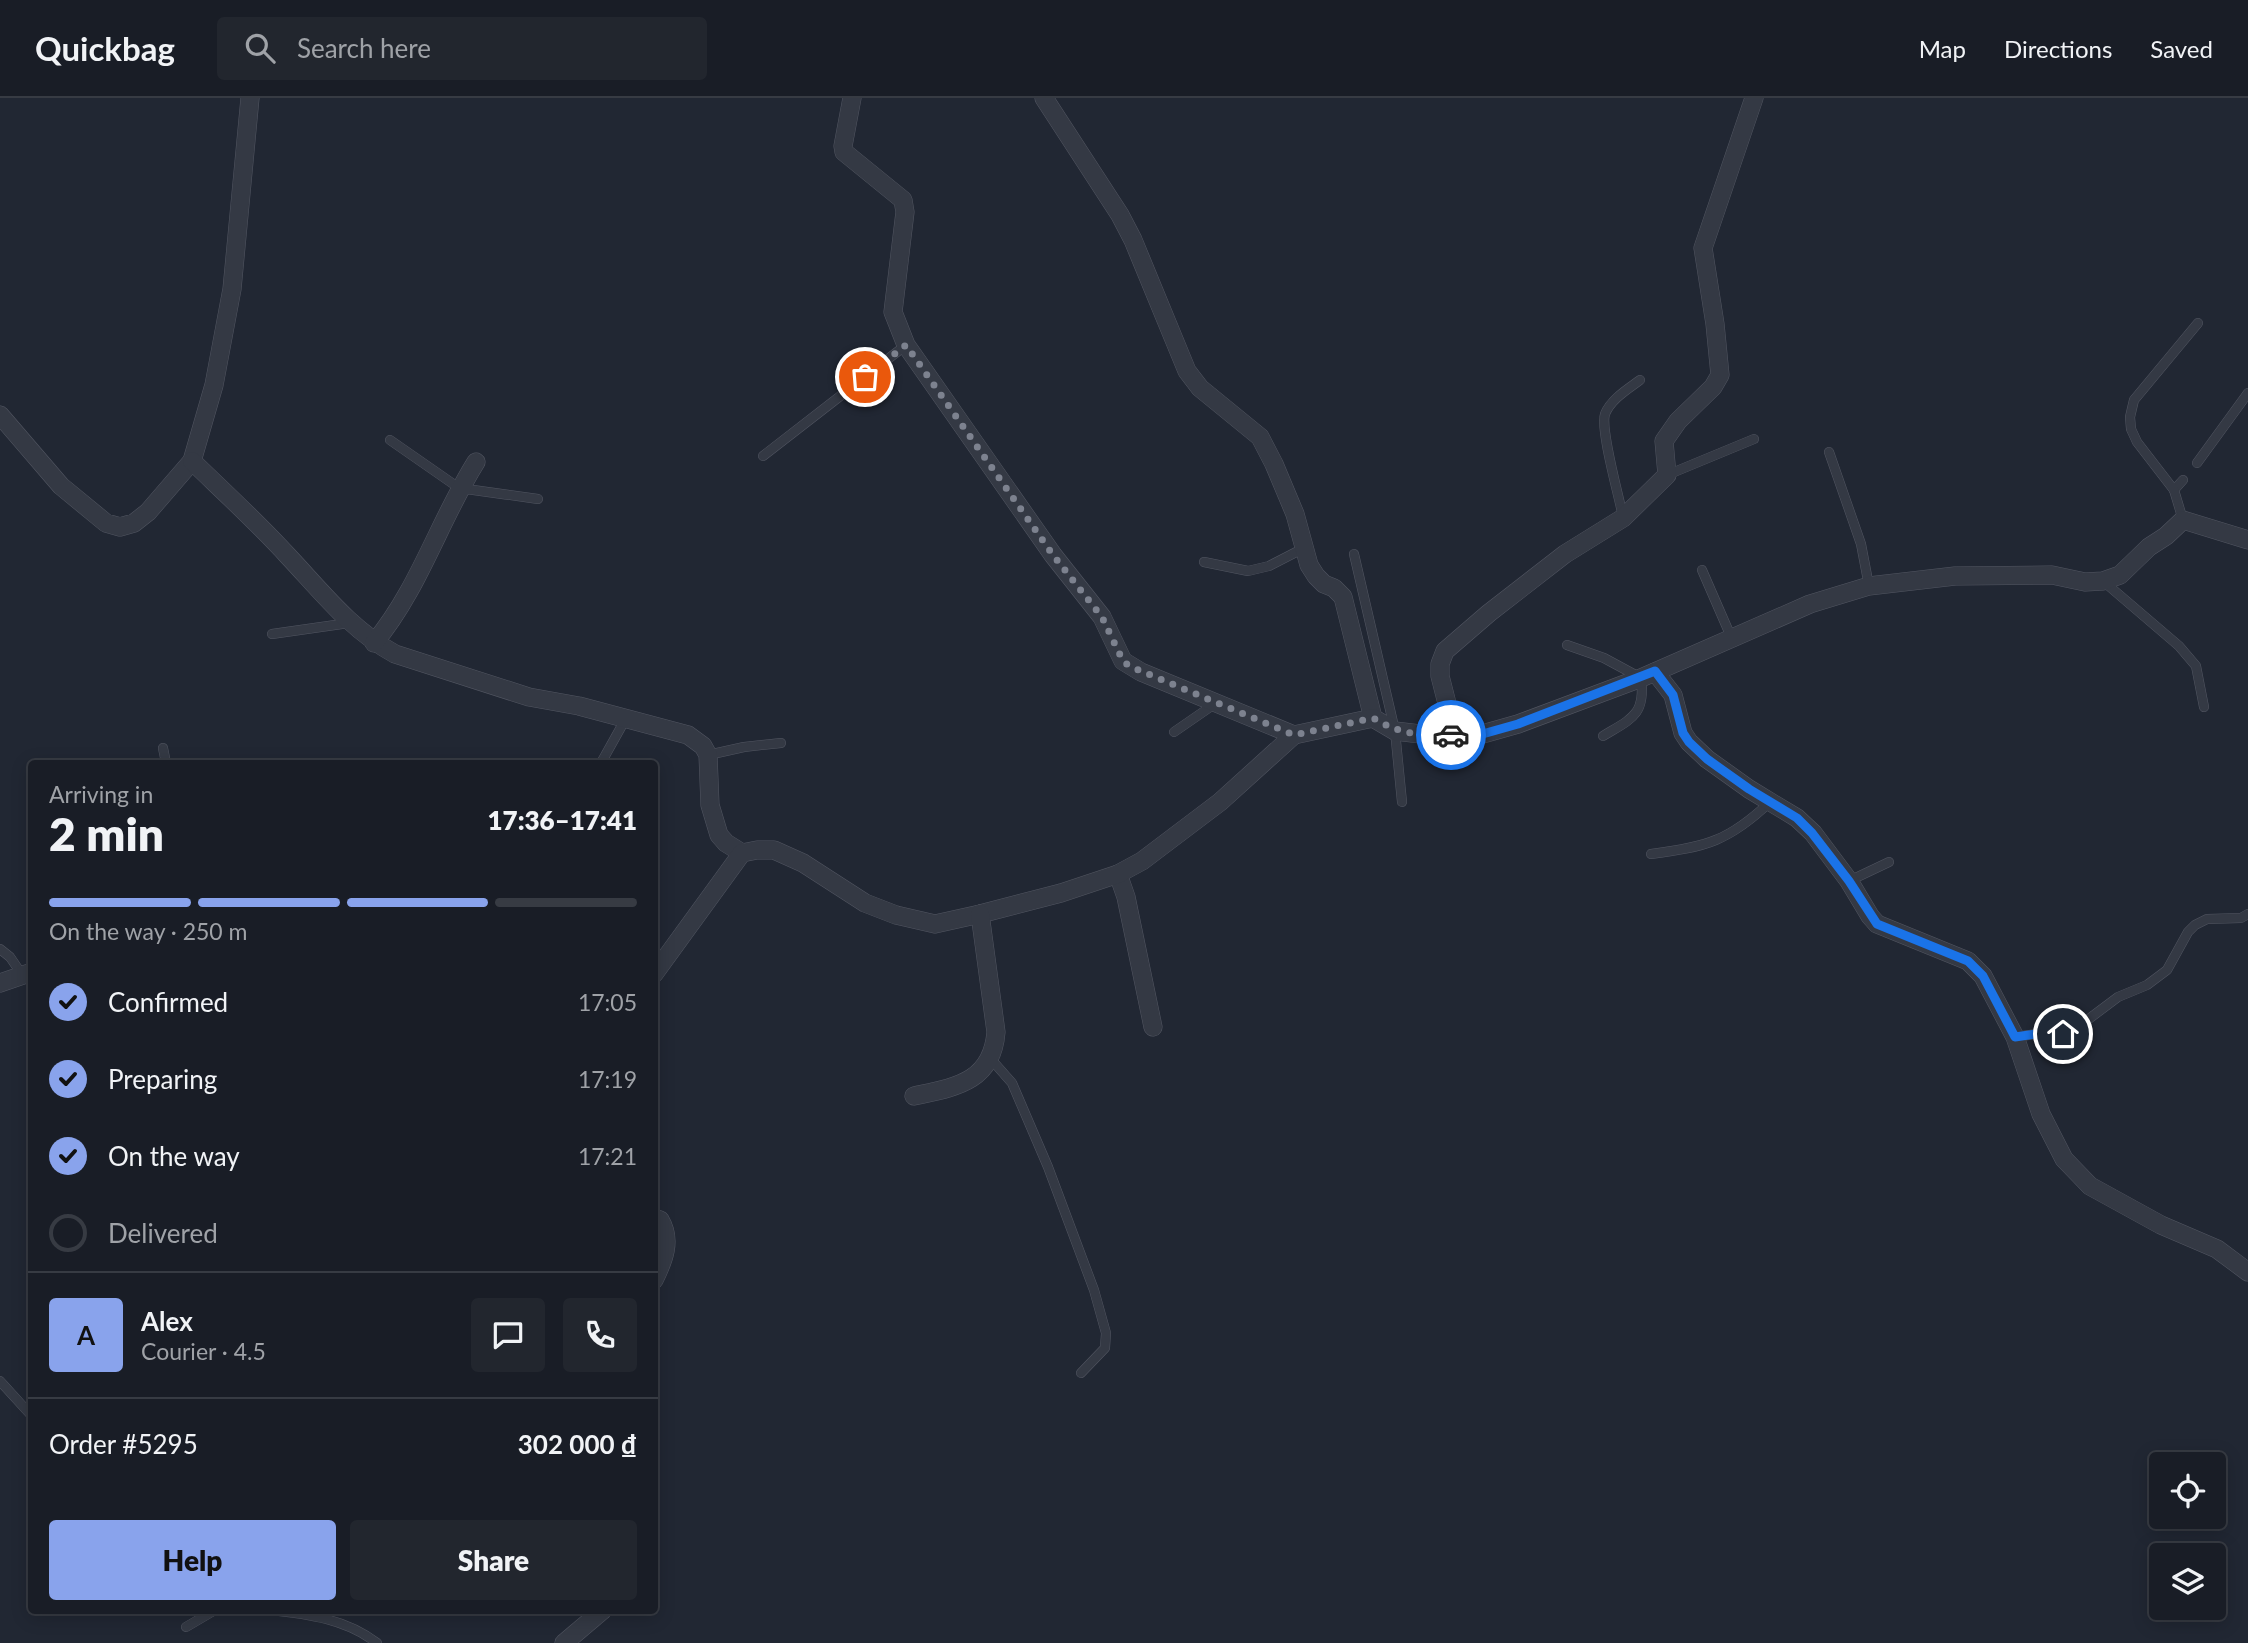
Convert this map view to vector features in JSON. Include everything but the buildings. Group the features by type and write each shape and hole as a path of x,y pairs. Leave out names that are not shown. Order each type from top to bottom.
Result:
{"street":[{"path":"0,415 61,486 106,523 120,527 134,523 148,512 192,461 214,385 232,289 250,98"},
{"path":"852,98 844,152 904,200 905,212 893,312 896,325 906,345 1053,555 1102,617 1123,661 1141,672 1294,735"},
{"path":"1044,98 1121,215 1187,371 1200,388 1260,437 1295,514 1309,565 1316,576 1343,597 1373,718"},
{"path":"1455,735 1440,676 1440,664 1445,651 1564,554 1623,518 1667,475 1664,441 1678,421 1713,387 1720,375 1716,324 1703,248 1754,98"},
{"path":"192,461 287,554 349,623 374,643 395,654 529,697 579,706 688,735 703,746 708,755 710,805 719,835 726,844 742,853 774,850 803,863 865,903 896,915 935,924 1061,893 1118,874 1142,861 1211,810 1294,735 1373,718 1395,731 1429,735 1479,735 1518,724 1648,675 1810,604 1869,586 1955,576 2052,575 2085,582 2104,581 2120,575 2148,547 2183,520 2248,540"},
{"path":"374,643 392,622 459,488 476,462"},
{"path":"1648,675 1673,695 1683,733 1689,742 1707,759 1749,789 1797,818 1849,881 1877,924 1968,961 1983,976 2015,1037 2041,1114 2064,1159 2090,1186 2161,1225 2217,1249 2248,1272"},
{"path":"658,968 742,853"},
{"path":"1118,874 1126,897 1153,1027"},
{"path":"914,1096 970,1080 983,1069 994,1051 996,1032 980,914"},
{"path":"0,983 27,974"},
{"path":"658,1219 667,1237 663,1261 658,1272"},
{"path":"564,1643 598,1614"}],"lane":[{"path":"2183,520 2174,490 2137,442 2131,429 2130,416 2134,400 2198,323"},
{"path":"763,456 906,345"},
{"path":"1623,518 1606,443 1605,414 1618,396 1640,380"},
{"path":"2197,463 2248,393"},
{"path":"1667,475 1754,439"},
{"path":"390,440 459,488 538,499"},
{"path":"1829,452 1861,544 1869,586"},
{"path":"2174,490 2183,480"},
{"path":"1204,562 1248,571 1269,566 1304,548"},
{"path":"1354,554 1395,731 1402,802"},
{"path":"1702,570 1732,639"},
{"path":"2104,581 2179,646 2196,666 2204,707"},
{"path":"272,634 349,623"},
{"path":"1567,645 1648,675 1644,699 1632,718 1603,736"},
{"path":"1174,732 1216,703"},
{"path":"603,760 625,720"},
{"path":"708,755 781,743"},
{"path":"163,748 165,760"},
{"path":"1651,854 1694,849 1716,841 1750,821 1771,801"},
{"path":"1849,881 1889,862"},
{"path":"2015,1037 2042,1033 2063,1034 2074,1030 2118,997 2147,985 2167,970 2188,932 2195,925 2207,919 2241,918 2248,914"},
{"path":"0,949 27,974"},
{"path":"990,1059 1012,1083 1048,1167 1097,1301 1106,1333 1105,1348 1082,1373"},
{"path":"0,1381 28,1412"},
{"path":"186,1628 209,1614"},
{"path":"302,1614 318,1616 351,1627 377,1643"}],"way so far":[{"path":"865,377 906,345 1053,555 1102,617 1123,661 1129,666 1294,735 1373,718 1395,731 1451,735"}],"route":[{"path":"1451,735 1479,735 1518,724 1655,671 1673,695 1683,733 1689,742 1707,759 1749,789 1797,818 1849,881 1877,924 1968,961 1983,976 2015,1037 2042,1033 2063,1034"}]}
